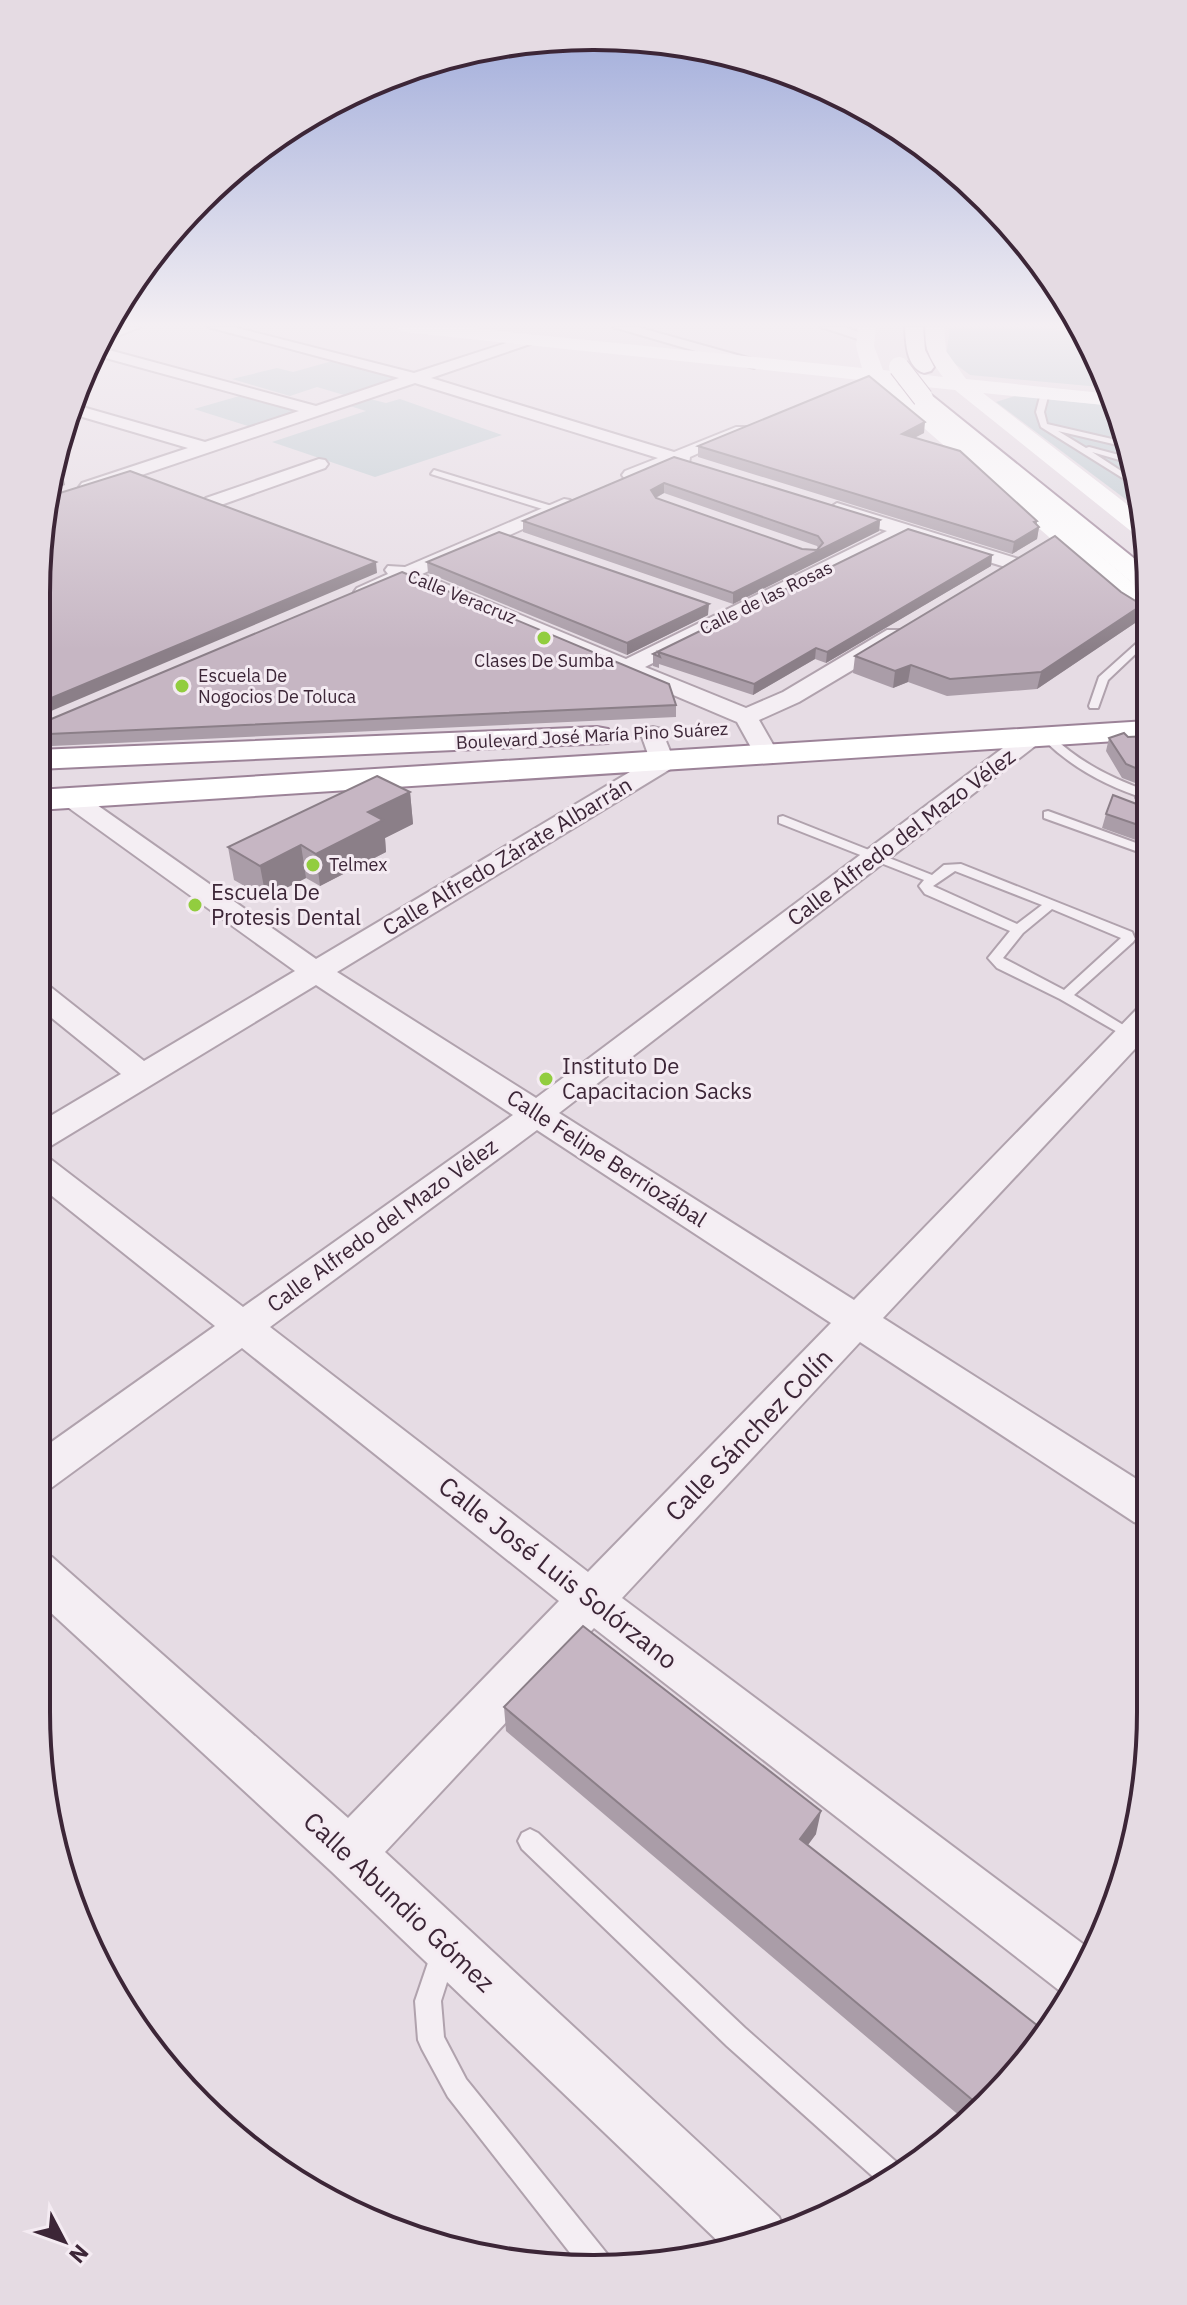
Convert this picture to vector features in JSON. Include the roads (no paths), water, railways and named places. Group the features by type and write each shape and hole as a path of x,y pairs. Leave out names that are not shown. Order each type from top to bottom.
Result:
{"main road":[{"path":"945,435 1137,599"},
{"path":"968,435 1136,573"},
{"path":"1006,435 1135,546"},
{"path":"1020,435 1130,511"},
{"name":"Boulevard José María Pino Suárez","path":"50,799 317,781 658,748 756,733 1137,703"},
{"path":"756,733 1039,737 1137,731"},
{"name":"Boulevard José María Pino Suárez","path":"50,760 658,748"}],"street":[{"path":"160,435 206,448"},
{"path":"75,492 246,435"},
{"path":"601,435 704,467"},
{"path":"620,480 729,435"},
{"path":"241,513 205,499 319,464"},
{"path":"132,472 158,482"},
{"path":"349,598 579,498"},
{"path":"822,505 1015,564"},
{"name":"Calle de las Rosas","path":"629,666 903,530"},
{"path":"498,532 527,543"},
{"path":"988,580 1063,535"},
{"name":"Calle Veracruz","path":"376,563 629,666 756,733"},
{"path":"705,604 734,614"},
{"path":"756,733 791,697 909,627"},
{"name":"Calle Alfredo del Mazo Vélez","path":"50,1466 538,1113 875,856 1039,737"},
{"name":"Calle Alfredo Zárate Albarrán","path":"50,1131 144,1077 658,748"},
{"name":"Calle Felipe Berriozábal","path":"71,798 313,970 1137,1501"},
{"path":"50,1001 144,1077"},
{"name":"Calle Sánchez Colín","path":"349,1853 1137,1027"},
{"name":"Calle José Luis Solórzano","path":"50,1176 591,1600 1072,1968"},
{"name":"Calle Abundio Gómez","path":"50,1584 349,1853 751,2231"}],"lane":[{"path":"1057,435 1124,477"},
{"path":"1083,435 1115,442"},
{"path":"1070,444 1119,458"},
{"path":"1112,470 1123,473"},
{"path":"434,472 552,509"},
{"path":"1094,706 1103,679 1137,647"},
{"path":"1039,737 1084,769 1137,791"},
{"path":"1048,815 1137,847"},
{"path":"783,820 932,879"},
{"path":"1018,930 925,886 949,868 956,867 1127,935 1128,939 1065,996"},
{"path":"1051,904 1018,930 995,958 1002,965 1065,996 1137,1024"},
{"path":"530,1841 736,2037 885,2169"},
{"path":"446,1945 428,2001 431,2040 457,2088 590,2255"}],"place":[{"name":"Clases De Sumba","path":"544,638"},
{"name":"Escuela De Nogocios De Toluca","path":"182,686"},
{"name":"Telmex","path":"313,865"},
{"name":"Escuela De Protesis Dental","path":"195,905"},
{"name":"Instituto De Capacitacion Sacks","path":"546,1079"}]}
